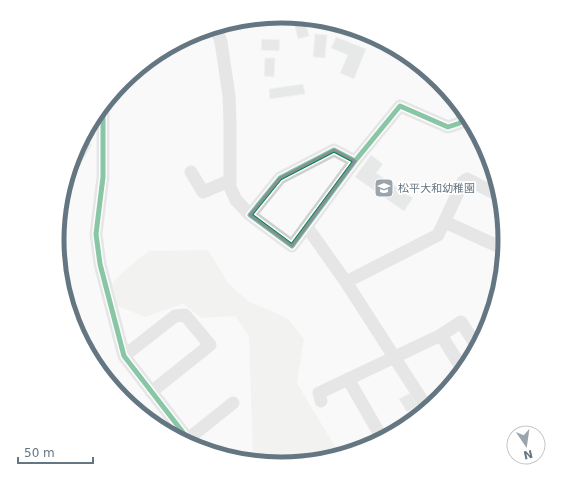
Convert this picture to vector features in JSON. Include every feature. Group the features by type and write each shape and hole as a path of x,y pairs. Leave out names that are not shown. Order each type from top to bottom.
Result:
{"street":[{"path":"217,33 221,42 229,96 230,187 236,200 250,215 292,246 355,161 400,106 448,127 460,123 462,120"},
{"path":"103,116 103,177 96,234 100,264 124,356 186,436"},
{"path":"250,215 280,178 334,150 355,161"},
{"path":"191,172 204,192 229,181"},
{"path":"346,282 438,235 463,182 467,179 493,192"},
{"path":"445,222 498,246"},
{"path":"307,227 346,282 424,404"},
{"path":"124,356 175,316 185,315 210,345 151,392"},
{"path":"321,401 319,393 440,335 461,322 474,341"},
{"path":"440,335 460,365"},
{"path":"348,379 380,434"},
{"path":"195,440 233,403"}],"highlighted area":[{"path":"334,150 355,161 292,246 250,215 280,178"}],"shaded area":[{"path":"208,250 228,283 248,301 287,318 304,339 297,383 338,451 295,458 267,458 253,456 249,336 235,316 202,318 183,304 145,317 117,306 112,283 126,269 149,251"}],"building":[{"path":"294,23 306,25 309,36 298,39"},
{"path":"243,26 242,30 228,29"},
{"path":"315,34 327,35 325,58 313,57"},
{"path":"336,37 366,49 354,79 340,73 348,55 331,48"},
{"path":"262,39 280,40 279,51 261,50"},
{"path":"265,58 275,58 274,77 264,76"},
{"path":"303,84 305,94 270,99 269,89"},
{"path":"87,142 92,144 80,166 77,164"},
{"name":"松平大和幼稚園","path":"371,155 383,164 376,173 413,198 404,211 355,177"},
{"path":"410,393 418,406 407,412 399,399"}],"cycle path":[{"path":"355,161 400,106 448,127 460,123 462,120"},
{"path":"103,116 103,177 96,234 100,264 124,356 186,436"},
{"path":"334,150 355,161 292,246 250,215 280,178 334,150"}],"place":[{"name":"松平大和幼稚園","path":"384,188"}]}
